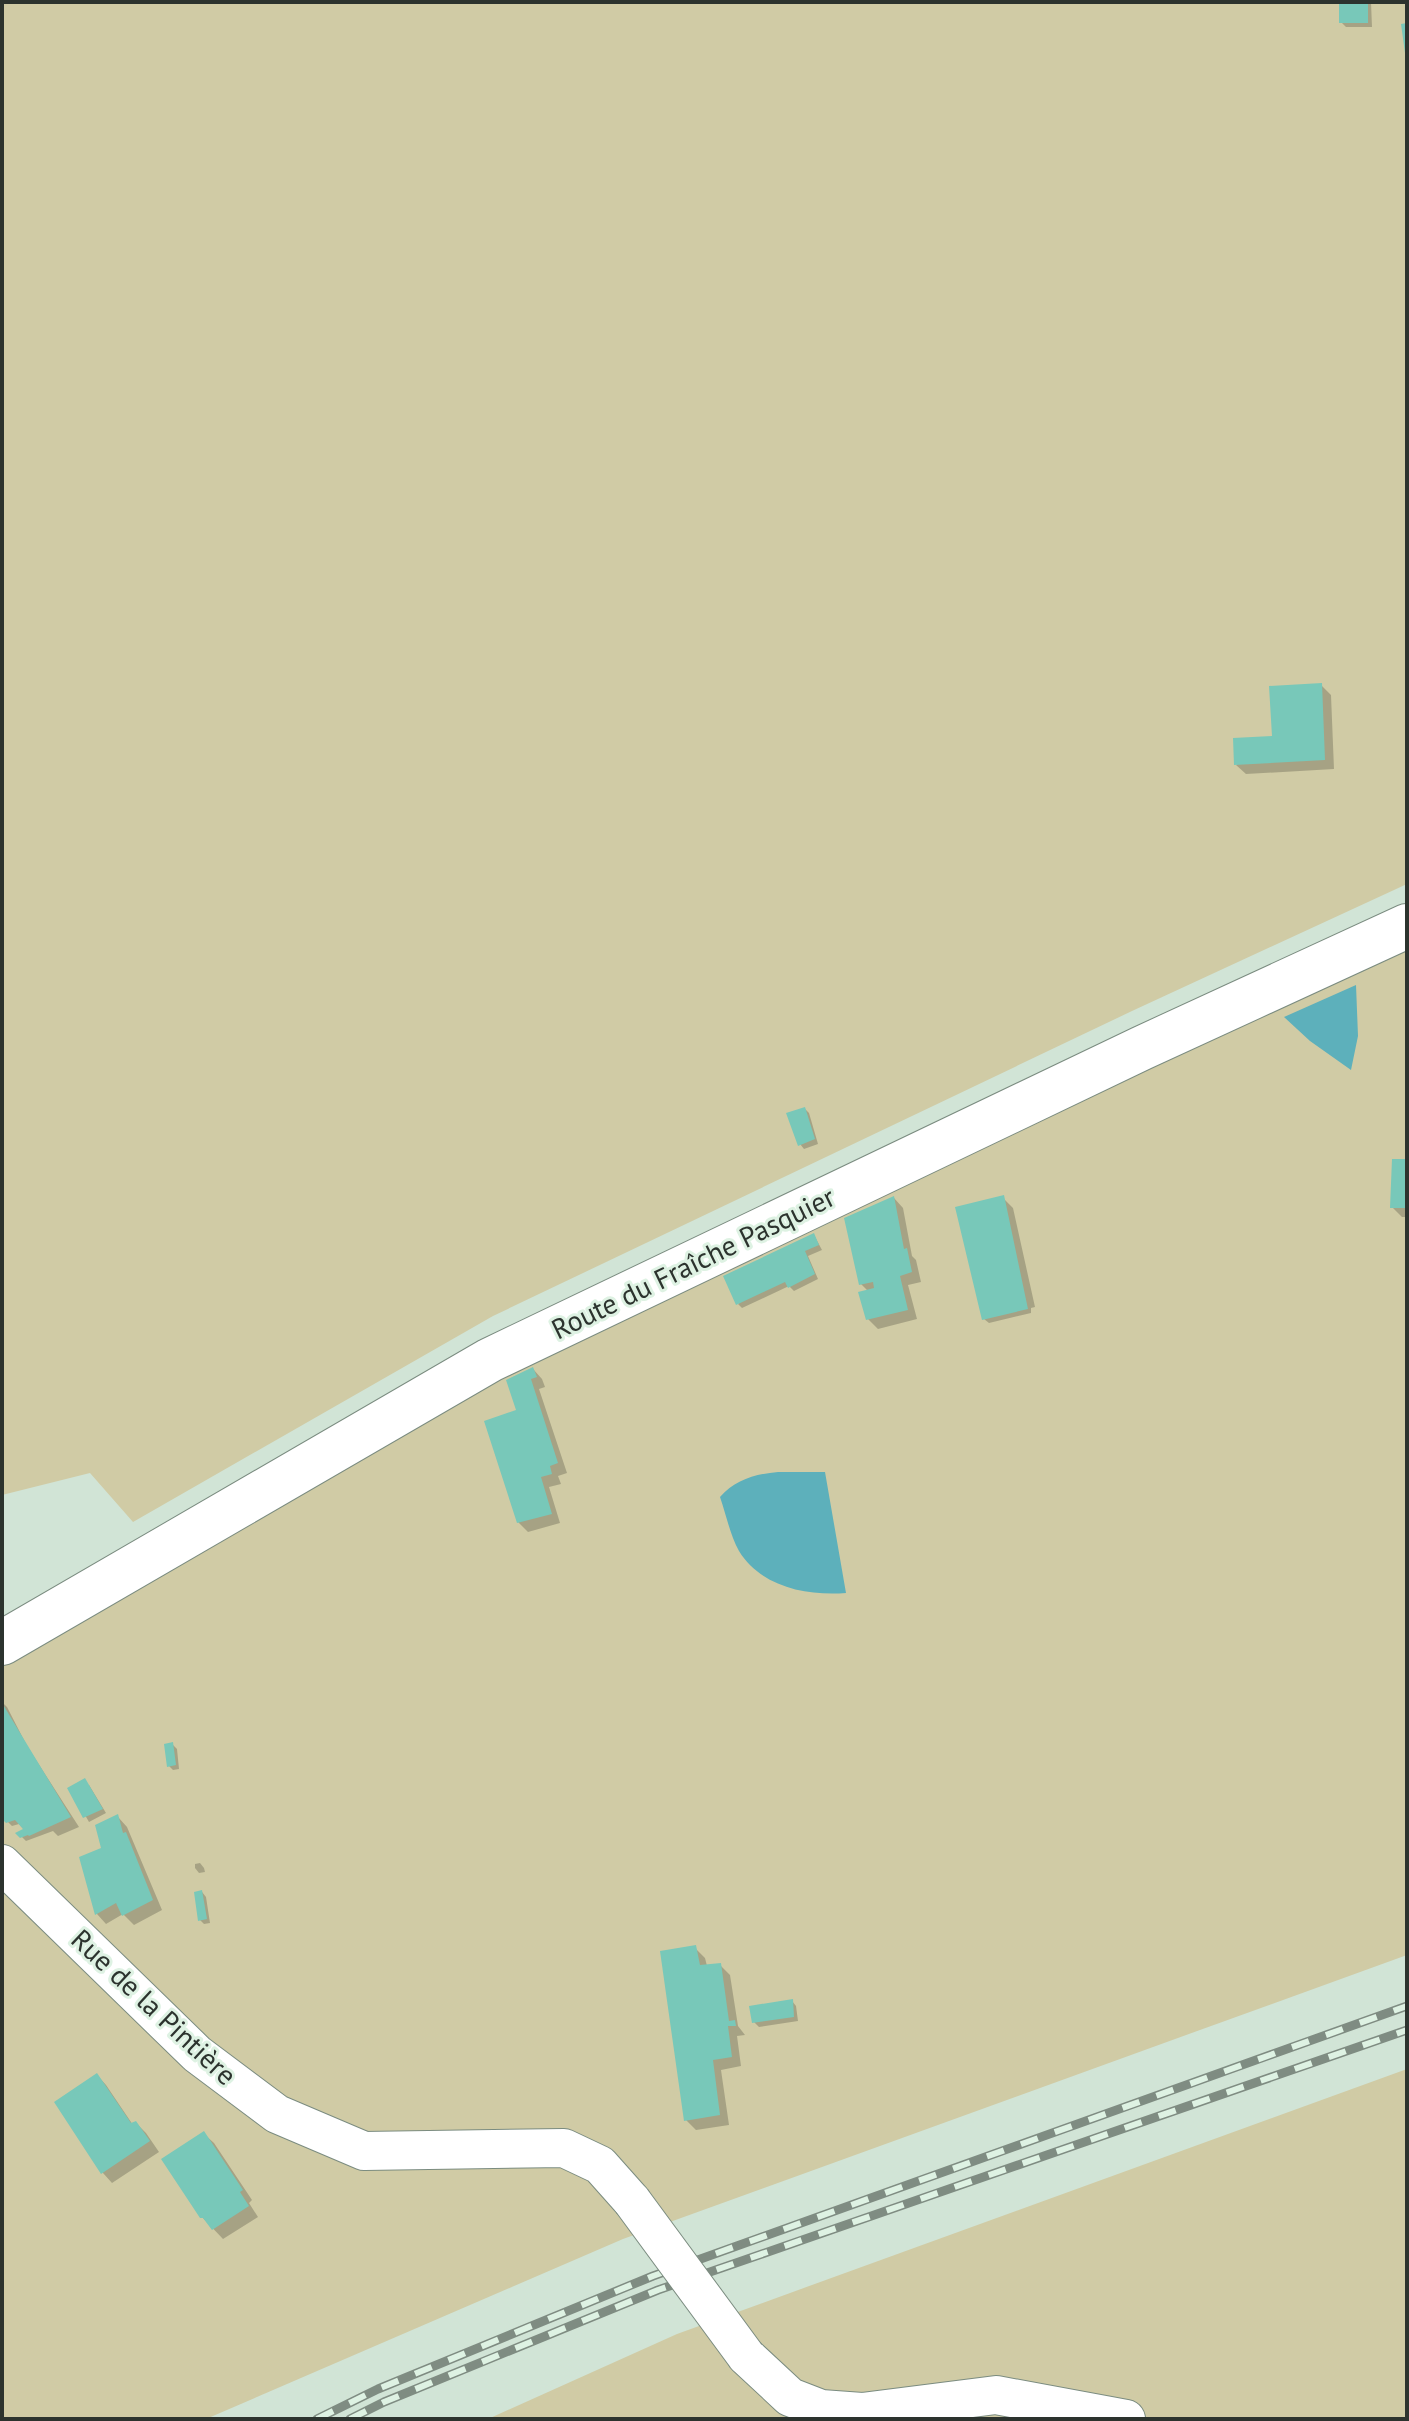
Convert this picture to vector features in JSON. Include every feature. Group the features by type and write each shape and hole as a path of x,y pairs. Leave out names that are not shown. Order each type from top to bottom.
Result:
{"main road":[{"name":"Route du Fraîche Pasquier","path":"2,1643 490,1360 1142,1048 1407,926"}],"street":[{"name":"Rue de la Pintière","path":"2,1864 197,2054 277,2114 364,2151 564,2148 600,2165 632,2201 746,2356 790,2397 821,2409 862,2412 996,2395 1126,2419"}],"shaded area":[{"path":"2,2 1407,2 1407,884 1132,1011 493,1316 133,1522 90,1473 2,1495"},
{"path":"1407,926 1407,1955 623,2239 206,2419 2,2419 2,1667 490,1360"},
{"path":"1407,2069 1407,2419 488,2419 677,2334"}],"water":[{"path":"1356,985 1358,1036 1351,1070 1310,1041 1284,1017"},
{"path":"778,1472 825,1472 846,1593 816,1593 786,1587 760,1573 739,1551 720,1497 746,1479"}],"building":[{"path":"1339,2 1368,2 1368,23 1339,23"},
{"path":"1407,23 1407,52 1405,53 1401,24"},
{"path":"1322,683 1325,760 1234,765 1233,738 1272,736 1269,686"},
{"path":"805,1107 815,1139 798,1146 786,1113"},
{"path":"1392,1159 1407,1159 1407,1208 1390,1208"},
{"path":"1004,1195 1028,1309 982,1320 955,1207"},
{"path":"894,1196 904,1249 907,1248 912,1272 900,1276 908,1310 866,1320 858,1292 874,1288 873,1282 859,1285 844,1218"},
{"path":"814,1233 819,1245 805,1251 815,1274 788,1288 785,1282 736,1305 723,1276"},
{"path":"533,1367 537,1377 531,1379 558,1463 550,1466 552,1474 541,1477 552,1514 517,1523 484,1421 516,1410 506,1380"},
{"path":"2,1703 71,1817 20,1838 15,1833 23,1829 15,1820 6,1823 2,1819"},
{"path":"173,1742 176,1765 167,1767 164,1744"},
{"path":"85,1778 103,1809 83,1818 67,1788"},
{"path":"118,1814 123,1833 126,1832 153,1900 122,1916 116,1903 95,1915 79,1857 101,1848 95,1825"},
{"path":"202,1890 207,1919 198,1921 194,1892"},
{"path":"696,1945 700,1965 721,1963 729,2021 735,2020 736,2026 728,2026 732,2057 713,2060 720,2115 684,2121 660,1951"},
{"path":"793,1999 794,2017 752,2023 749,2006"},
{"path":"97,2073 131,2123 136,2121 150,2141 101,2174 54,2102"},
{"path":"204,2131 243,2190 240,2192 249,2206 212,2230 200,2218 161,2159"}],"railway":[{"path":"317,2419 378,2389 653,2276 1407,2006"},
{"path":"350,2419 384,2402 658,2290 1407,2030"}]}
